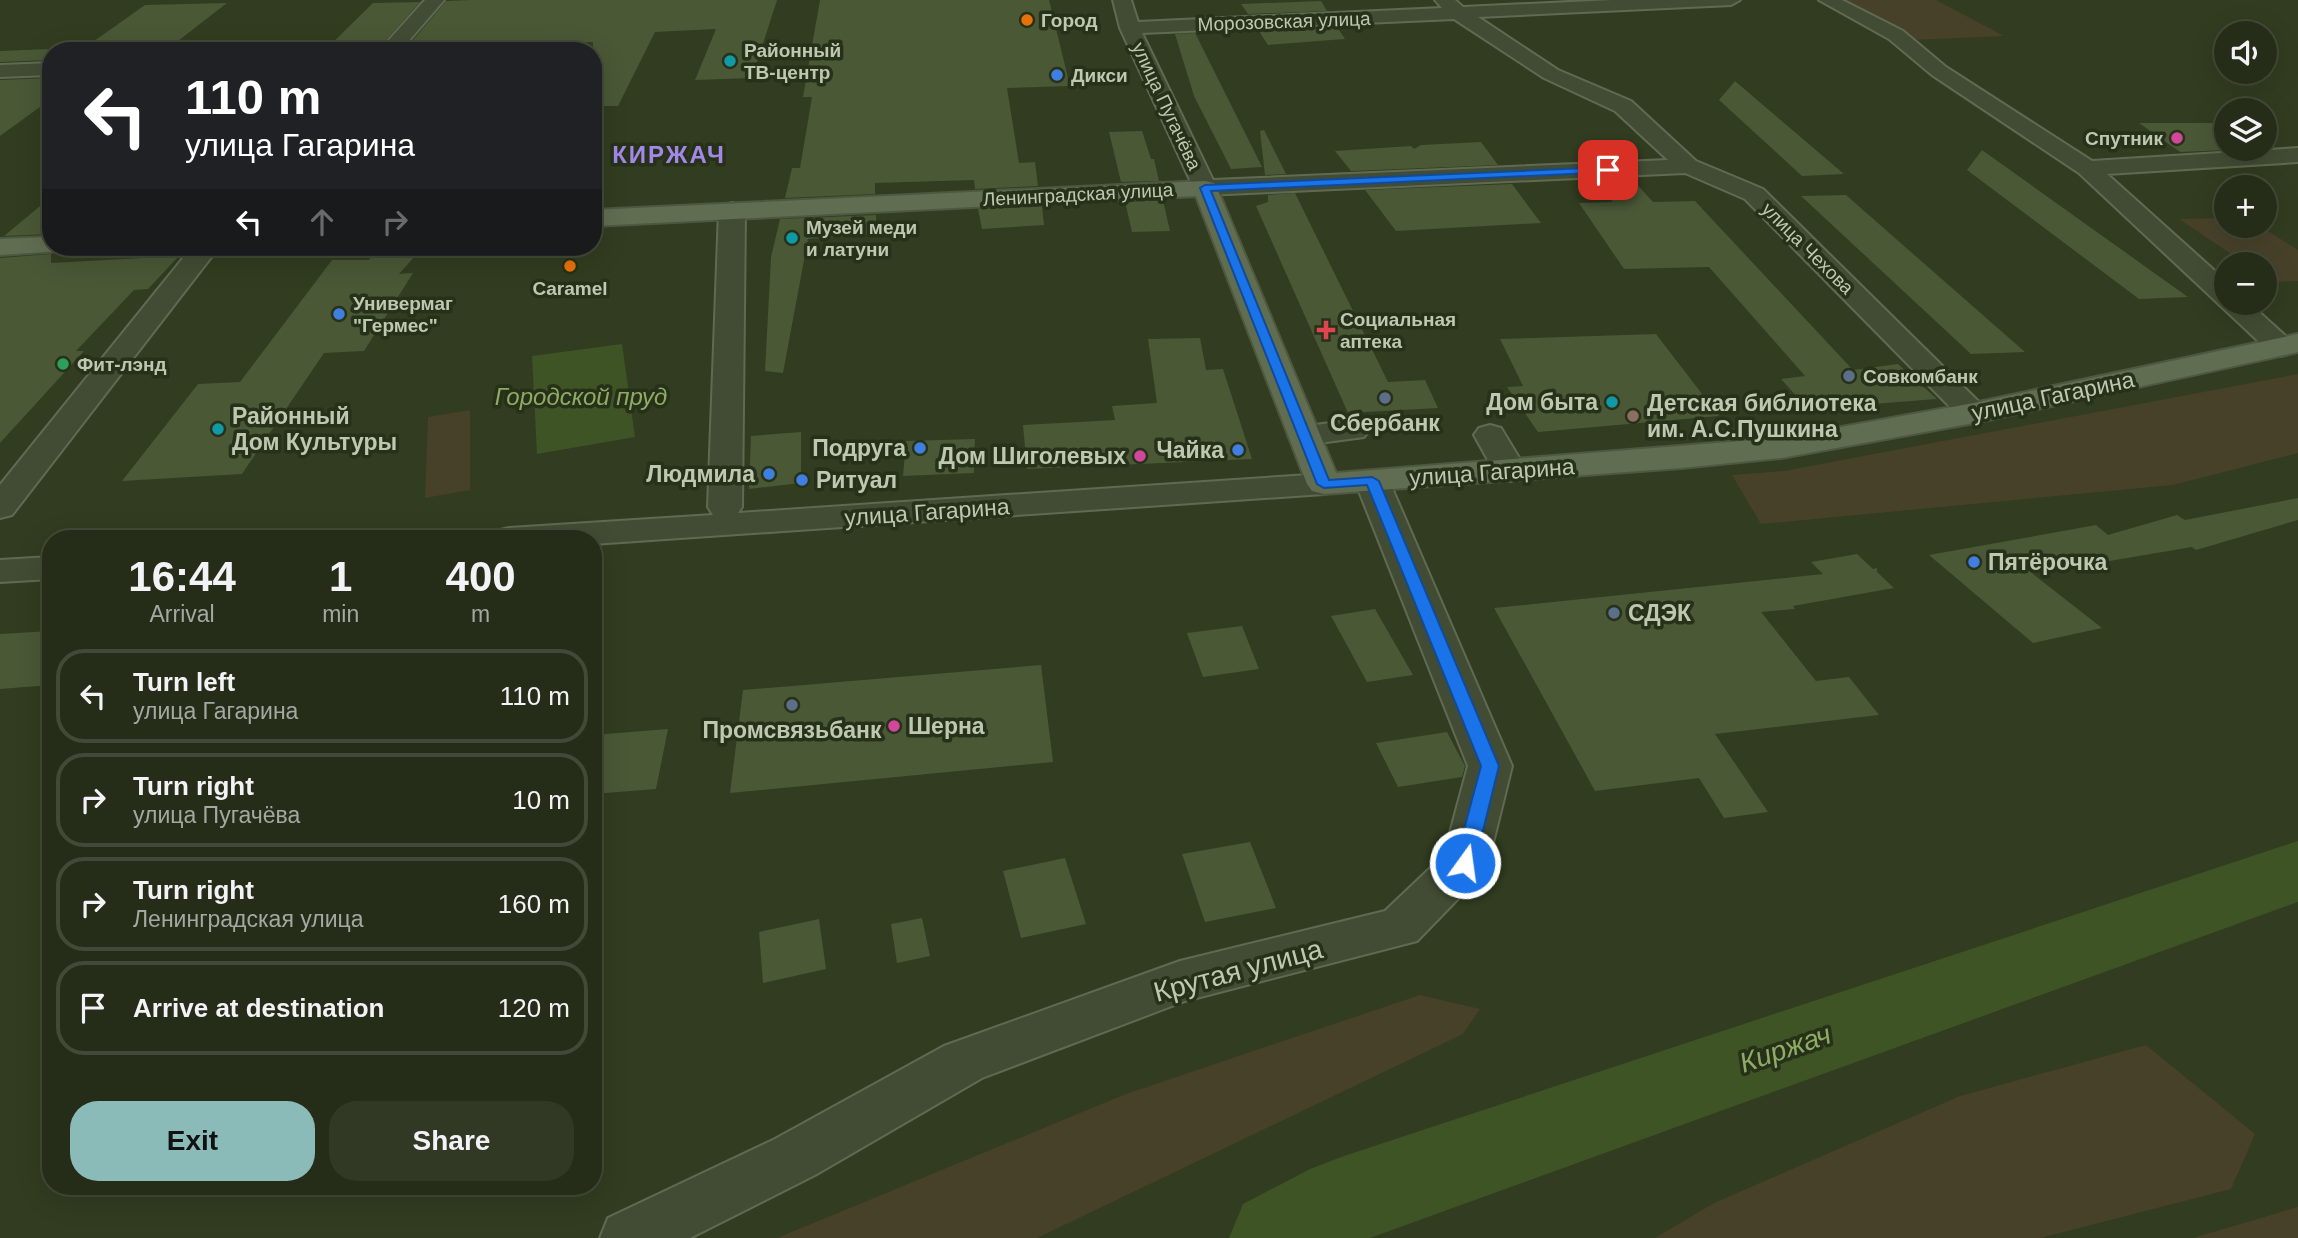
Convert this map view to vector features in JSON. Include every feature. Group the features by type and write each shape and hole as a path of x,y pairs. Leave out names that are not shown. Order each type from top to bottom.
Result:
{"main road":[{"name":"Ленинградская улица","path":"602,218 1205,188"},
{"name":"улица Пугачёва","path":"1205,188 1324,484"},
{"path":"0,247 42,245"},
{"name":"улица Гагарина","path":"1324,484 1781,448 1974,413 2290,345"}],"street":[{"path":"397,42 435,0"},
{"name":"улица Пугачёва","path":"1122,0 1130,28 1205,188"},
{"name":"Морозовская улица","path":"1130,28 1452,7 1731,0"},
{"path":"1828,0 1896,35 1939,71 2087,168 2214,285"},
{"name":"улица Чехова","path":"1452,7 1551,74 1623,106 1688,166 1754,194 1974,413"},
{"path":"0,71 42,69"},
{"path":"2087,168 2298,155"},
{"name":"Ленинградская улица","path":"1205,188 1688,166"},
{"path":"725,507 732,211"},
{"path":"0,508 199,256"},
{"path":"2249,315 2290,345"},
{"path":"1304,435 1353,430"},
{"path":"1490,435 1510,471"},
{"name":"Крутая улица","path":"629,1238 795,1157 963,1062 1180,982 1399,927 1465,863 1490,766 1372,481"},
{"name":"улица Гагарина","path":"602,533 1324,484"},
{"path":"0,571 42,569"}],"shaded area":[{"path":"1840,0 1936,0 2004,36 1911,40"},
{"path":"2214,218 2214,238 2277,237 2298,250 2298,281 2277,282 2277,252 2228,252 2179,219"},
{"path":"2298,374 2298,453 2173,485 1761,524 1732,475 1784,471"},
{"path":"470,410 470,490 425,498 428,417"},
{"path":"1420,995 1480,1009 1463,1034 1037,1238 777,1238 1126,1094"},
{"path":"2146,1045 2255,1134 2231,1189 2040,1238 1655,1238 1714,1203 1960,1096"},
{"path":"2298,1207 2298,1238 2193,1238"}],"water":[{"name":"Городской пруд","path":"622,344 635,437 537,454 532,356"}],"building":[{"path":"777,0 752,78 695,80 716,29 655,32 618,106 602,106 602,42 412,42 446,1"},
{"path":"820,0 1049,0 1070,86 1007,88 1019,163 1035,162 1038,186 975,189 974,180 875,183 875,194 785,198 792,168 800,168 812,97 803,97"},
{"path":"1321,1 1327,11 1248,14 1241,4"},
{"path":"420,2 384,42 333,42 373,3"},
{"path":"227,3 177,42 93,42 145,5"},
{"path":"1337,27 1345,39 1268,45 1258,30"},
{"path":"1195,33 1262,167 1231,169 1194,96 1175,34"},
{"path":"42,49 42,60 0,62 0,51"},
{"path":"42,78 42,106 0,136 0,80"},
{"path":"1735,81 1844,174 1802,176 1719,100"},
{"path":"2139,123 2214,123 2214,151 2180,152"},
{"path":"1264,130 1286,174 1265,175 1260,131"},
{"path":"1142,131 1151,159 1154,159 1159,181 1121,182 1109,132"},
{"path":"1481,142 1498,165 1351,171 1335,151 1411,146 1414,149 1421,145"},
{"path":"1982,150 2188,297 2139,299 1967,170"},
{"path":"1631,178 1653,202 1695,201 1853,370 1898,364 1937,399 1808,409 1781,379 1805,376 1709,267 1624,269 1579,203 1613,202 1594,180"},
{"path":"1512,184 1541,223 1396,231 1365,190"},
{"path":"1295,193 1388,382 1425,380 1438,408 1348,413 1256,206 1268,202 1268,195"},
{"path":"1846,195 2025,352 1971,354 1801,196"},
{"path":"1163,200 1170,231 1132,232 1125,202"},
{"path":"42,204 42,234 4,236"},
{"path":"1042,206 1044,225 982,229 978,209"},
{"path":"876,215 876,234 808,239 783,373 765,371 771,257 780,219"},
{"path":"42,255 51,256 51,263 179,256 148,289 134,290 76,351 84,351 0,443 0,258"},
{"path":"372,256 415,256 399,274 413,273 364,351 324,353 242,474 122,481 198,384 240,382 332,260 369,260"},
{"path":"1656,334 1719,416 1538,432 1507,387 1523,386 1500,339"},
{"path":"1200,338 1206,370 1223,369 1252,459 1027,469 1023,425 1115,420 1112,406 1157,403 1148,339"},
{"path":"801,432 801,483 749,489 751,436"},
{"path":"975,439 974,473 903,476 906,441"},
{"path":"2298,498 2298,520 2196,550 2192,547 2033,574 2102,628 2033,643 1929,555 2096,525 2108,535 2177,515 2185,520"},
{"path":"1857,554 1873,569 1877,568 1877,572 1894,588 1793,606 1795,609 1761,612 1816,681 1849,677 1879,715 1715,734 1768,812 1724,818 1699,778 1595,791 1494,608 1823,574 1811,562"},
{"path":"1375,609 1413,675 1367,682 1331,616"},
{"path":"1242,626 1259,669 1203,677 1187,633"},
{"path":"42,632 42,686 0,689 0,634"},
{"name":"Шерна","path":"1041,665 1053,762 730,793 743,690"},
{"path":"668,729 656,789 602,793 602,734"},
{"path":"1447,732 1465,766 1462,777 1398,787 1376,743"},
{"path":"1250,842 1276,908 1205,922 1182,854"},
{"path":"1065,858 1086,924 1021,938 1003,871"},
{"path":"922,918 930,956 897,963 891,924"},
{"path":"819,919 826,969 763,983 759,932"}],"waterway":[{"name":"Киржач","path":"1278,1238 1344,1201 2298,871"}],"place":[{"name":"Город","path":"1027,20"},
{"name":"Районный ТВ-центр","path":"730,61"},
{"name":"Дикси","path":"1057,75"},
{"name":"Спутник","path":"2177,138"},
{"name":"Музей меди и латуни","path":"792,238"},
{"name":"Caramel","path":"570,266"},
{"name":"Универмаг \"Гермес\"","path":"339,314"},
{"name":"Социальная аптека","path":"1326,330"},
{"name":"Фит-лэнд","path":"63,364"},
{"name":"Совкомбанк","path":"1849,376"},
{"name":"Сбербанк","path":"1385,398"},
{"name":"Дом быта","path":"1612,402"},
{"name":"Детская библиотека им. А.С.Пушкина","path":"1633,416"},
{"name":"Районный Дом Культуры","path":"218,429"},
{"name":"Подруга","path":"920,448"},
{"name":"Чайка","path":"1238,450"},
{"name":"Дом Шиголевых","path":"1140,456"},
{"name":"Людмила","path":"769,474"},
{"name":"Ритуал","path":"802,480"},
{"name":"Пятёрочка","path":"1974,562"},
{"name":"СДЭК","path":"1614,613"},
{"name":"Промсвязьбанк","path":"792,705"},
{"name":"Шерна","path":"894,726"}],"district":[{"name":"КИРЖАЧ","path":"669,155"}],"route":[{"path":"1465,863 1490,766 1372,481 1324,484 1205,188 1608,170"}]}
